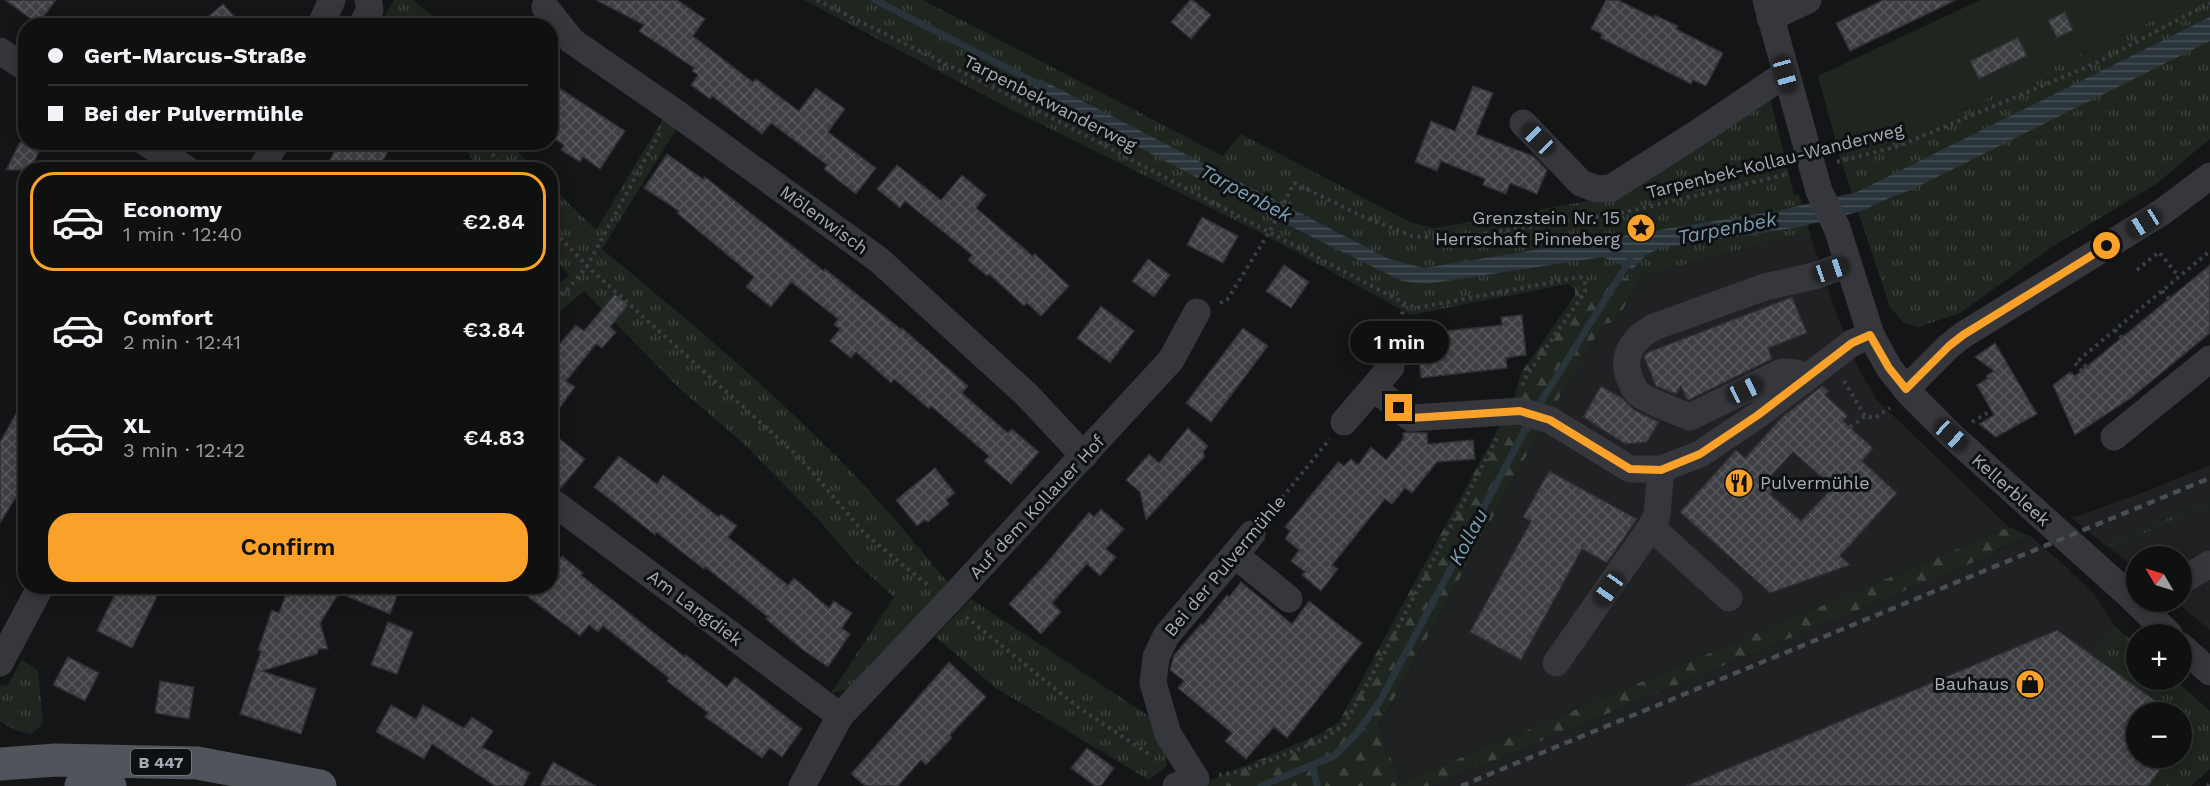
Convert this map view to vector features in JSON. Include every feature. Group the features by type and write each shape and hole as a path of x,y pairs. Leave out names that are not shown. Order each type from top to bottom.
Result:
{"main road":[{"name":"B 447","path":"0,764 56,760 197,763 320,786"},
{"name":"B 447","path":"81,786 110,786"}],"street":[{"path":"324,18 332,0"},
{"path":"366,18 370,10 368,0"},
{"path":"1763,7 1808,0"},
{"name":"Kellerbleek","path":"1763,7 1815,180 1837,228 1870,335 1889,368 1908,392 1951,435 2126,588"},
{"name":"Mölenwisch","path":"545,8 553,18"},
{"name":"Mölenwisch","path":"558,24 572,41 672,110 879,260 1027,395 1084,456"},
{"path":"1522,123 1581,183 1597,189 1611,188 1785,74"},
{"path":"157,150 176,162"},
{"path":"1908,392 1949,346 1963,335 2162,212 2210,176"},
{"path":"1803,381 1796,373 1782,372 1690,417 1637,393 1629,378 1626,360 1632,345 1654,327 1765,287 1814,276 1848,264"},
{"name":"Auf dem Kollauer Hof","path":"802,786 840,716 1171,360 1197,312"},
{"path":"1374,388 1411,418 1516,411 1550,420 1630,469 1661,470 1700,454 1758,415 1852,343 1870,335"},
{"path":"2114,437 2210,359"},
{"path":"1344,422 1391,367"},
{"path":"1556,663 1651,527 1657,515 1661,470"},
{"name":"Am Langdiek","path":"558,506 840,716"},
{"path":"1651,527 1729,598"},
{"name":"Bei der Pulvermühle","path":"1186,782 1168,734 1153,683 1156,657 1166,636 1252,534"},
{"path":"1235,555 1289,599"},
{"path":"2192,575 2210,564"},
{"path":"0,663 36,594"},
{"name":"Kellerbleek","path":"2151,612 2161,624"},
{"path":"2192,656 2210,672"}],"path":[{"name":"Tarpenbekwanderweg","path":"817,0 1014,98 1404,303"},
{"name":"Tarpenbek-Kollau-Wanderweg","path":"1617,213 1815,180 2094,64 2210,3"},
{"path":"558,298 587,266 672,110"},
{"path":"489,150 499,162"},
{"path":"1197,312 1227,300 1270,231 1294,183 1364,217 1412,236 1448,239 1606,215"},
{"path":"558,235 587,266 802,460 865,534 1079,708 1167,766 1186,782 1243,771 1322,740 1345,724 1487,458"},
{"path":"2137,270 2159,252 2179,277"},
{"path":"2084,369 2075,363 2210,252"},
{"path":"1391,367 1402,322 1404,303 1416,308 1580,277 1585,281 1585,292 1527,375 1516,411"},
{"path":"2162,291 2169,299"},
{"path":"2115,330 2122,338"},
{"path":"1841,377 1865,416 1875,418 1908,392"},
{"path":"1850,427 1865,416"},
{"name":"Bei der Pulvermühle","path":"1252,534 1344,422"}],"shaded area":[{"path":"1799,234 1811,237 1838,318 1858,368 1877,400 2009,527 1401,783 1378,729 1542,427 1603,324 1616,322 1641,276"},
{"path":"2210,465 2210,501 2105,545 2072,518 2147,491"},
{"path":"2210,506 2210,630 2188,612 2192,612 2192,546 2126,546 2126,561 2110,548"},
{"path":"2030,536 2094,594 2115,626 2126,636 2126,690 2186,690 2210,711 2210,769 2191,786 1432,786 1991,555"}],"green space":[{"path":"394,0 413,0 435,18 384,18"},
{"path":"804,0 923,0 1223,156 1241,134 1412,223 1435,228 1616,196 1770,98 1794,195 1799,195 1811,237 1799,234 1641,276 1568,284 1411,315 1261,233 1012,110"},
{"path":"1980,0 2193,0 1874,151 1840,157 1818,76"},
{"path":"2193,0 2210,0 2210,139 2156,184 2052,247 1960,313 1919,327 1904,323 1890,307 1840,157 1874,151"},
{"path":"664,117 677,128 602,249 723,350 810,430 895,520 950,585 853,688 831,693 894,597 854,561 818,519 743,443 681,390 584,291 558,313 558,285 569,275 558,262 558,193 596,230"},
{"path":"465,150 516,150 528,162 475,162"},
{"path":"1641,276 1616,322 1603,324 1542,427 1378,728 1401,783 2009,527 2030,536 1996,550 1991,555 1432,786 1197,786 1318,735 1339,722 1513,401 1521,373 1575,295 1575,289 1568,284"},
{"path":"2210,501 2210,506 2110,548 2105,545"},
{"path":"971,599 1155,720 1165,743 1167,766 1149,780 996,688 935,637"},
{"path":"2115,626 2126,636 2126,680 2092,656"},
{"path":"22,659 38,671 43,723 32,734 18,731 0,722 0,686 8,685"},
{"path":"2140,690 2186,690 2210,711 2210,769 2191,786 2148,786 2162,768 2192,768 2192,702 2157,702"}],"water":[{"path":"2210,17 2210,41 1915,188 1865,210 1800,227 1660,248 1646,255 1632,270 1603,257 1426,284 1402,281 1286,224 1031,91 1040,79 1389,259 1424,268 1777,211 1857,192"}],"building":[{"path":"5,0 56,0 42,18 30,18"},
{"path":"596,0 677,0 705,19 693,36 753,82 756,79 799,111 816,88 845,109 828,132 876,168 856,194 824,169 827,165 771,123 762,134 712,96 710,99 691,85 698,75 692,71 694,68 639,31 644,25"},
{"path":"1190,0 1211,15 1191,39 1171,22"},
{"path":"1606,0 1618,0 1654,18 1655,15 1678,26 1676,29 1723,53 1706,86 1693,80 1691,84 1601,38 1602,34 1591,29"},
{"path":"1883,0 1956,0 1850,51 1836,23"},
{"path":"223,4 236,18 211,18 209,16"},
{"path":"2065,12 2073,30 2057,38 2048,20"},
{"path":"2018,37 2027,56 1979,79 1970,61"},
{"path":"1473,86 1493,93 1476,134 1533,156 1547,170 1537,194 1510,183 1506,194 1483,185 1485,179 1441,161 1437,171 1415,162 1431,121 1455,131"},
{"path":"558,87 625,131 600,169 583,157 580,162 561,150 564,145 558,141"},
{"path":"18,146 18,150 40,150 34,162 18,162 18,170 6,170"},
{"path":"335,150 388,151 382,162 329,162"},
{"path":"667,154 703,179 705,177 824,271 825,269 902,328 968,386 962,393 1008,433 1012,429 1039,452 1011,484 984,461 989,456 931,406 929,409 894,379 891,383 856,352 851,358 830,341 840,329 834,325 838,319 791,282 771,307 746,287 754,277 677,213 679,211 644,188"},
{"path":"897,165 941,200 962,175 986,195 976,208 1033,256 1035,254 1069,286 1041,316 1027,303 1024,306 989,274 987,276 968,260 972,255 905,201 900,208 877,189"},
{"path":"1202,217 1238,236 1223,263 1187,245"},
{"path":"1148,259 1170,275 1154,297 1132,281"},
{"path":"1284,265 1309,282 1291,308 1266,291"},
{"path":"2210,265 2210,333 2131,398 2075,435 2053,385 2070,372 2075,376"},
{"path":"615,294 628,305 610,327 616,332 602,348 596,344 566,381 575,387 558,410 558,346 576,325 584,331"},
{"path":"1792,297 1807,333 1768,348 1772,359 1689,400 1681,386 1676,394 1656,386 1644,357 1646,353"},
{"path":"1101,306 1134,331 1110,363 1077,338"},
{"path":"1522,315 1526,355 1506,358 1507,368 1421,378 1416,334 1502,325 1501,317"},
{"path":"1243,328 1268,346 1211,422 1186,403"},
{"path":"1995,343 2037,414 1996,437 1979,424 1994,415 1977,385 1994,371 1975,357"},
{"path":"1601,386 1622,398 1634,410 1659,422 1647,442 1625,444 1583,417"},
{"name":"Pulvermühle","path":"1822,386 1829,391 1825,395 1848,416 1843,421 1873,448 1862,461 1897,493 1840,556 1850,565 1770,593 1680,512 1736,450 1745,458 1782,417","holes":["1793,452 1833,487 1801,521 1770,494 1777,487 1768,479"]},
{"path":"18,410 18,494 0,523 0,442"},
{"path":"1188,428 1208,446 1203,452 1205,456 1146,520 1140,492 1126,480 1149,454 1159,463"},
{"path":"1403,433 1427,433 1428,444 1473,440 1475,459 1437,462 1412,493 1405,488 1392,504 1385,499 1332,565 1338,569 1321,591 1302,575 1305,572 1291,561 1299,550 1285,539 1290,531 1285,527 1338,462 1344,466 1351,459 1358,465 1371,447 1386,460 1403,439"},
{"path":"558,437 585,459 561,488 558,487"},
{"path":"619,456 657,484 663,475 719,517 721,514 737,526 728,537 788,585 794,578 829,608 834,601 852,613 842,628 850,634 828,667 803,650 766,619 768,617 705,567 704,569 656,532 655,535 594,487"},
{"path":"935,468 955,493 946,500 949,504 928,522 925,520 917,526 896,500"},
{"path":"1549,471 1637,519 1607,563 1582,549 1521,660 1470,632 1531,521 1523,517"},
{"path":"1101,509 1124,529 1106,549 1116,557 1100,576 1087,564 1052,603 1061,612 1041,634 1009,604 1089,512 1094,517"},
{"path":"562,556 583,573 581,575 727,687 735,677 802,729 782,757 770,748 762,758 705,717 708,713 667,681 669,678 603,626 598,632 589,625 580,636 525,594 558,594 558,561"},
{"path":"1241,582 1292,624 1309,601 1362,643 1287,738 1274,727 1246,759 1225,741 1232,733 1178,688 1184,681 1170,670 1174,655"},
{"path":"115,594 158,594 132,648 97,631"},
{"path":"286,594 338,594 320,623 328,649 319,649 317,654 262,671 316,689 301,734 240,714 272,610 279,613"},
{"path":"341,594 398,594 390,614"},
{"path":"388,622 413,632 397,674 371,665"},
{"name":"Bauhaus","path":"2057,630 2126,680 2126,690 2140,690 2157,702 2126,702 2126,768 2162,768 2148,786 1686,786"},
{"path":"68,657 99,673 85,701 53,685"},
{"path":"949,662 986,697 950,735 952,738 926,765 921,760 898,786 865,786 851,774"},
{"path":"160,681 194,687 189,719 155,713"},
{"path":"391,705 416,719 423,705 464,728 472,717 493,731 482,747 530,773 523,786 495,786 432,744 424,759 376,732"},
{"path":"1087,748 1114,768 1101,786 1095,786 1071,768"},
{"path":"553,762 596,786 540,786"}],"waterway":[{"name":"Tarpenbek","path":"875,0 1044,87"},
{"name":"Kollau","path":"1535,411 1630,260"},
{"name":"Kollau","path":"1261,786 1334,756 1356,734 1380,701 1530,421"},
{"path":"1312,766 1317,785"}],"railway":[{"path":"1461,786 2210,478"}],"place":[{"name":"Grenzstein Nr. 15 Herrschaft Pinneberg","path":"1641,228"},
{"name":"Pulvermühle","path":"1739,483"},
{"name":"Bauhaus","path":"2030,684"}],"route":[{"path":"1399,408 1411,418 1520,411 1550,420 1630,469 1661,470 1700,454 1758,415 1852,343 1870,335 1889,368 1906,389 1963,335 2107,246"}]}
